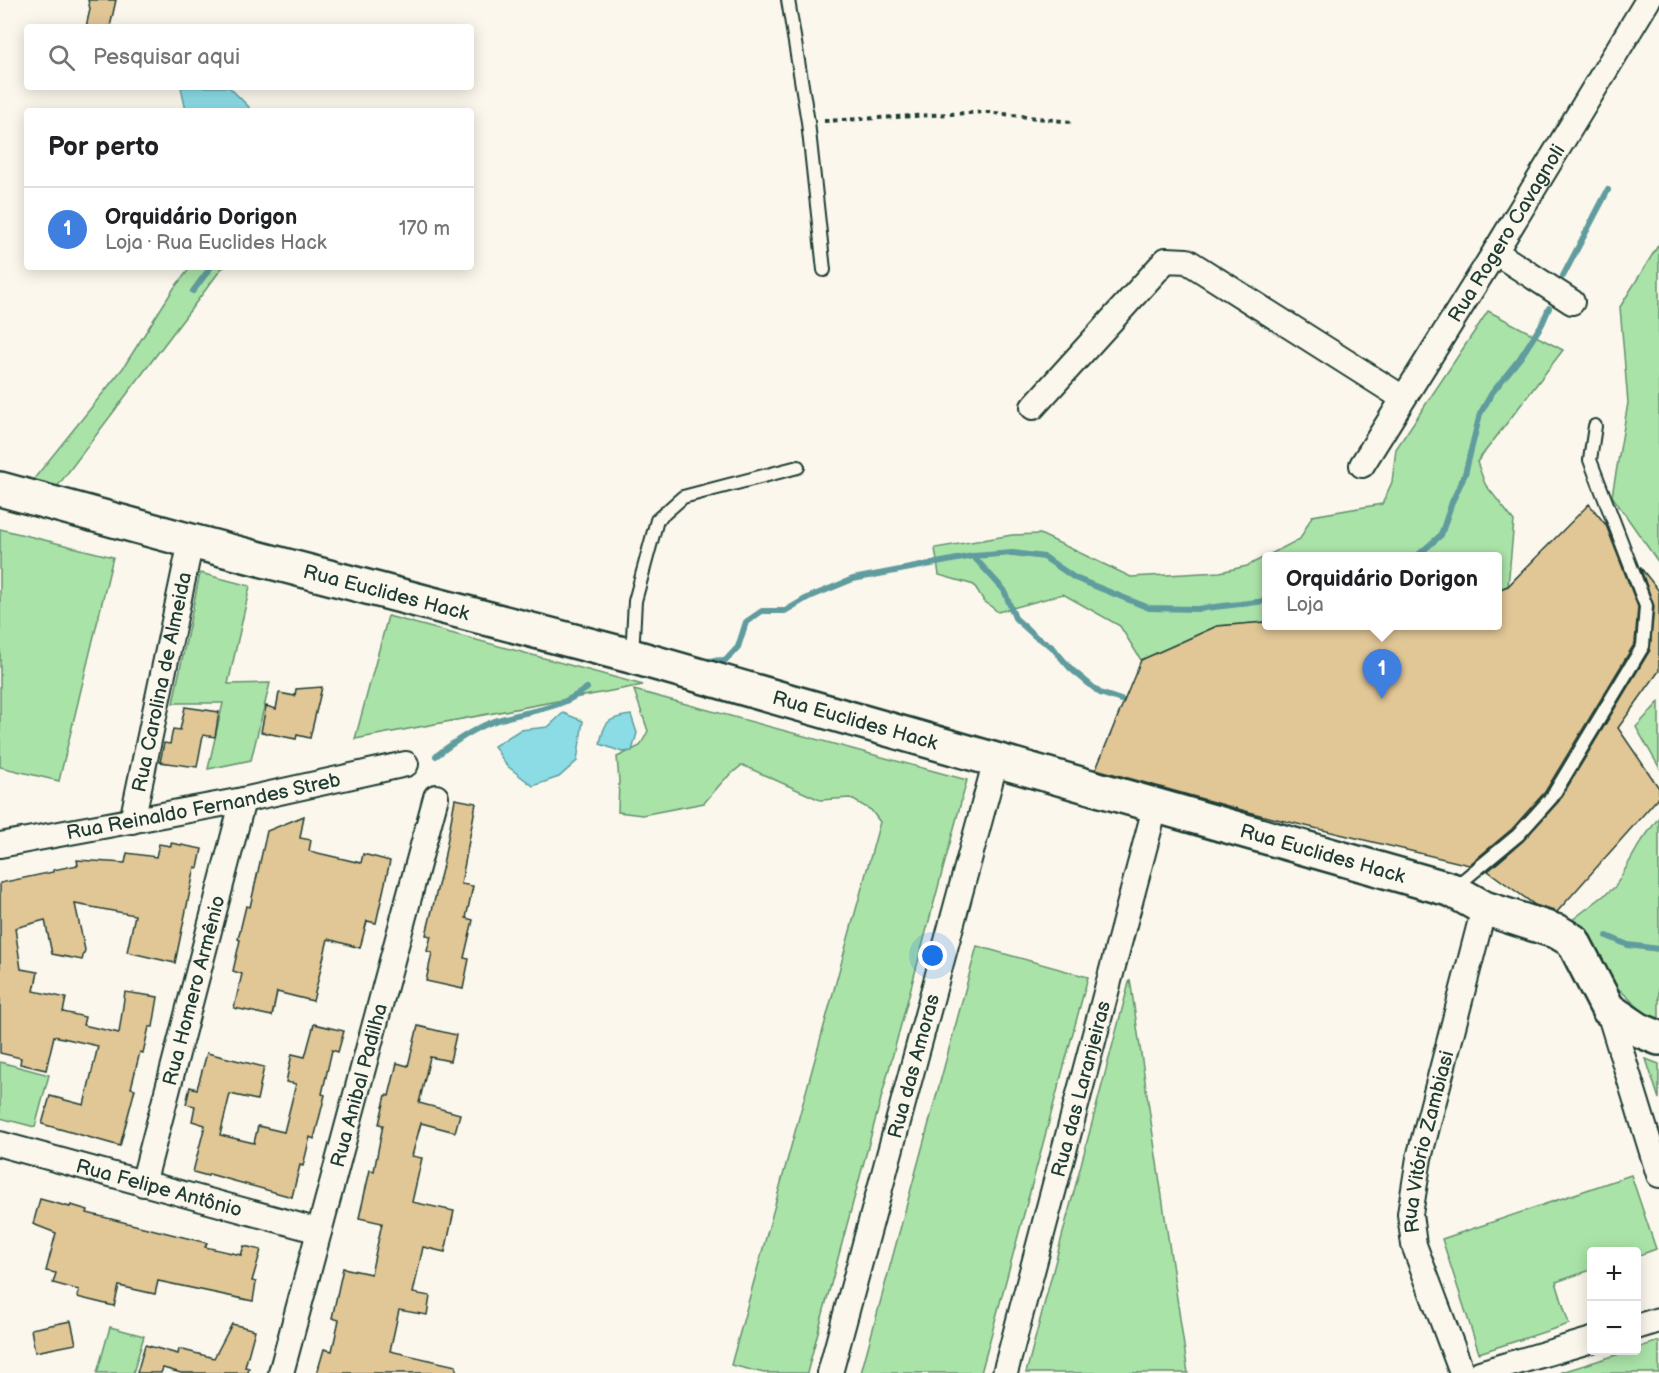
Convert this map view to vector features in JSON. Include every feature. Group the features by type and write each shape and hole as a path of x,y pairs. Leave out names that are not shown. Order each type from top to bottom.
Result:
{"street":[{"name":"Rua Rogero Cavagnoli","path":"1362,465 1648,0"},
{"path":"1495,252 1572,303"},
{"path":"1034,407 1166,260 1187,261 1403,398"},
{"name":"Rua Euclides Hack","path":"0,489 190,542 632,656 1452,890 1484,908 1558,932 1573,941 1608,1009 1638,1029 1659,1038"},
{"name":"Rua Carolina de Almeida","path":"132,821 190,542"},
{"name":"Rua das Amoras","path":"830,1373 996,760"},
{"name":"Rua Reinaldo Fernandes Streb","path":"0,845 243,800 406,764"},
{"name":"Rua Anibal Padilha","path":"281,1373 436,797"},
{"name":"Rua Homero Armênio","path":"143,1184 243,800"},
{"name":"Rua das Laranjeiras","path":"1005,1373 1156,804"},
{"name":"Rua Vitório Zambiasi","path":"1462,1373 1414,1245 1410,1214 1419,1158 1484,908"},
{"path":"1608,1009 1659,1175"},
{"name":"Rua Felipe Antônio","path":"0,1144 319,1231"},
{"path":"1641,1325 1659,1320"},
{"path":"1480,1373 1587,1341"}],"lane":[{"path":"789,0 808,122 824,270"},
{"path":"1452,890 1518,835 1552,797 1643,646 1646,606 1590,460 1595,426"},
{"path":"632,656 635,601 657,520 683,497 798,467"}],"path":[{"path":"808,122 987,112 1071,122"}],"green space":[{"path":"1659,244 1659,563 1612,496 1628,403 1620,307"},
{"path":"189,270 220,270 54,491 29,485 123,368 174,288"},
{"path":"1488,311 1563,350 1477,462 1485,484 1514,521 1508,586 1502,588 1502,552 1275,552 1300,539 1312,516 1382,504 1392,482 1396,449"},
{"path":"0,529 113,557 59,781 0,767"},
{"path":"1040,534 1131,577 1220,572 1247,566 1262,558 1262,622 1217,626 1141,660 1120,626 1063,594 998,612 984,601 974,585 939,575 935,548 1012,535"},
{"path":"200,573 250,586 228,684 270,683 251,760 208,769 223,703 173,703"},
{"path":"388,616 643,685 355,739"},
{"path":"634,690 967,780 807,1373 764,1373 731,1365 880,822 871,810 850,798 820,800 742,765 724,780 704,803 642,815 618,812 617,757 640,746 648,731"},
{"path":"1659,702 1659,767 1636,727"},
{"path":"1659,817 1659,1027 1559,930 1615,887 1639,845"},
{"path":"977,946 1088,977 981,1373 861,1373"},
{"path":"1130,979 1188,1373 1026,1373"},
{"path":"1646,1059 1659,1064 1659,1099"},
{"path":"0,1062 49,1075 35,1127 0,1118"},
{"path":"1631,1175 1656,1249 1641,1255 1641,1247 1587,1247 1587,1271 1556,1282 1569,1324 1479,1353 1442,1239"},
{"path":"110,1327 144,1336 133,1373 97,1373"},
{"path":"1659,1341 1659,1373 1559,1373 1616,1355 1641,1355 1641,1347"}],"water":[{"path":"182,90 232,90 249,107 249,108 185,108"},
{"path":"563,713 583,721 577,761 559,777 533,786 506,765 494,746 520,730 548,727"},
{"path":"631,715 637,733 632,751 622,752 600,744 603,730 608,722"}],"building":[{"path":"88,0 116,0 111,24 87,24 90,9"},
{"path":"1589,504 1606,525 1638,607 1635,643 1545,792 1512,829 1469,865 1256,814 1096,769 1141,660 1217,626 1262,622 1262,630 1502,630 1502,588 1508,586"},
{"path":"1640,567 1659,591 1659,671 1618,728 1659,788 1659,797 1557,912 1535,905 1488,871 1523,841 1559,801 1650,650 1654,606"},
{"path":"322,687 310,738 297,735 296,739 261,732 266,706 276,709 279,693 295,696 296,689"},
{"path":"185,707 219,712 215,737 203,735 197,767 160,762 164,743 170,744 173,729 180,730"},
{"path":"455,799 476,803 461,884 473,886 466,918 473,920 464,958 469,959 463,989 426,981 432,953 427,951 431,936 426,935 443,865"},
{"path":"304,816 300,838 311,840 309,851 361,863 363,854 390,861 376,923 367,921 360,948 328,939 313,1001 277,992 272,1016 234,1008 242,974 233,971 240,940 238,939 246,906 250,907 267,831"},
{"path":"171,843 202,849 198,868 195,867 175,963 127,952 135,915 75,904 85,950 82,960 52,954 45,920 15,928 21,969 38,972 34,991 66,998 63,1012 85,1017 83,1025 119,1033 125,992 158,997 153,1027 149,1027 143,1053 140,1052 131,1088 135,1089 120,1146 42,1124 50,1096 84,1105 98,1046 54,1036 46,1070 20,1064 21,1058 0,1053 0,883 78,865 77,860 125,863 127,853 156,857 159,844 171,846"},
{"path":"314,1024 344,1031 338,1052 332,1050 322,1094 325,1095 314,1139 310,1137 292,1197 209,1174 208,1176 193,1172 205,1125 192,1121 195,1106 186,1104 190,1087 197,1089 207,1053 264,1067 257,1100 230,1094 220,1135 254,1143 258,1126 284,1132 296,1084 286,1082 292,1054 305,1057"},
{"path":"418,1026 456,1035 450,1061 430,1057 419,1103 460,1114 455,1132 421,1123 412,1156 422,1158 412,1202 454,1211 445,1252 423,1247 413,1293 430,1296 427,1315 399,1310 390,1351 456,1366 456,1373 317,1373 324,1349 332,1351 339,1320 332,1318 343,1268 371,1274 382,1223 359,1218 370,1170 374,1171 383,1125 379,1124 386,1095 389,1096 397,1063 408,1066"},
{"path":"40,1199 70,1207 71,1205 88,1210 87,1213 207,1243 205,1247 241,1255 244,1246 261,1250 252,1281 256,1282 253,1301 158,1281 155,1294 119,1286 114,1306 77,1297 79,1290 53,1283 56,1273 46,1271 56,1233 33,1224"},
{"path":"71,1321 76,1344 35,1352 31,1329"},
{"path":"232,1324 255,1330 245,1367 249,1368 248,1373 181,1373 163,1368 161,1373 137,1373 145,1345 178,1354 179,1349 214,1358"}],"waterway":[{"path":"1563,276 1608,190"},
{"path":"193,291 209,270"},
{"path":"1422,552 1441,535 1452,502 1465,474 1480,414 1492,393 1520,358 1542,324 1549,308"},
{"path":"705,661 726,660 738,647 746,622 762,611 785,611 807,598 853,579 973,556 1013,553 1044,557 1075,578 1149,608 1197,609 1262,601"},
{"path":"973,556 1004,590 1015,618 1036,637 1051,646 1071,669 1100,693 1130,703"},
{"path":"436,756 484,725 552,706 587,688"},
{"path":"1607,936 1628,945 1659,949"}],"place":[{"name":"Orquidário Dorigon","path":"1382,699"}]}
